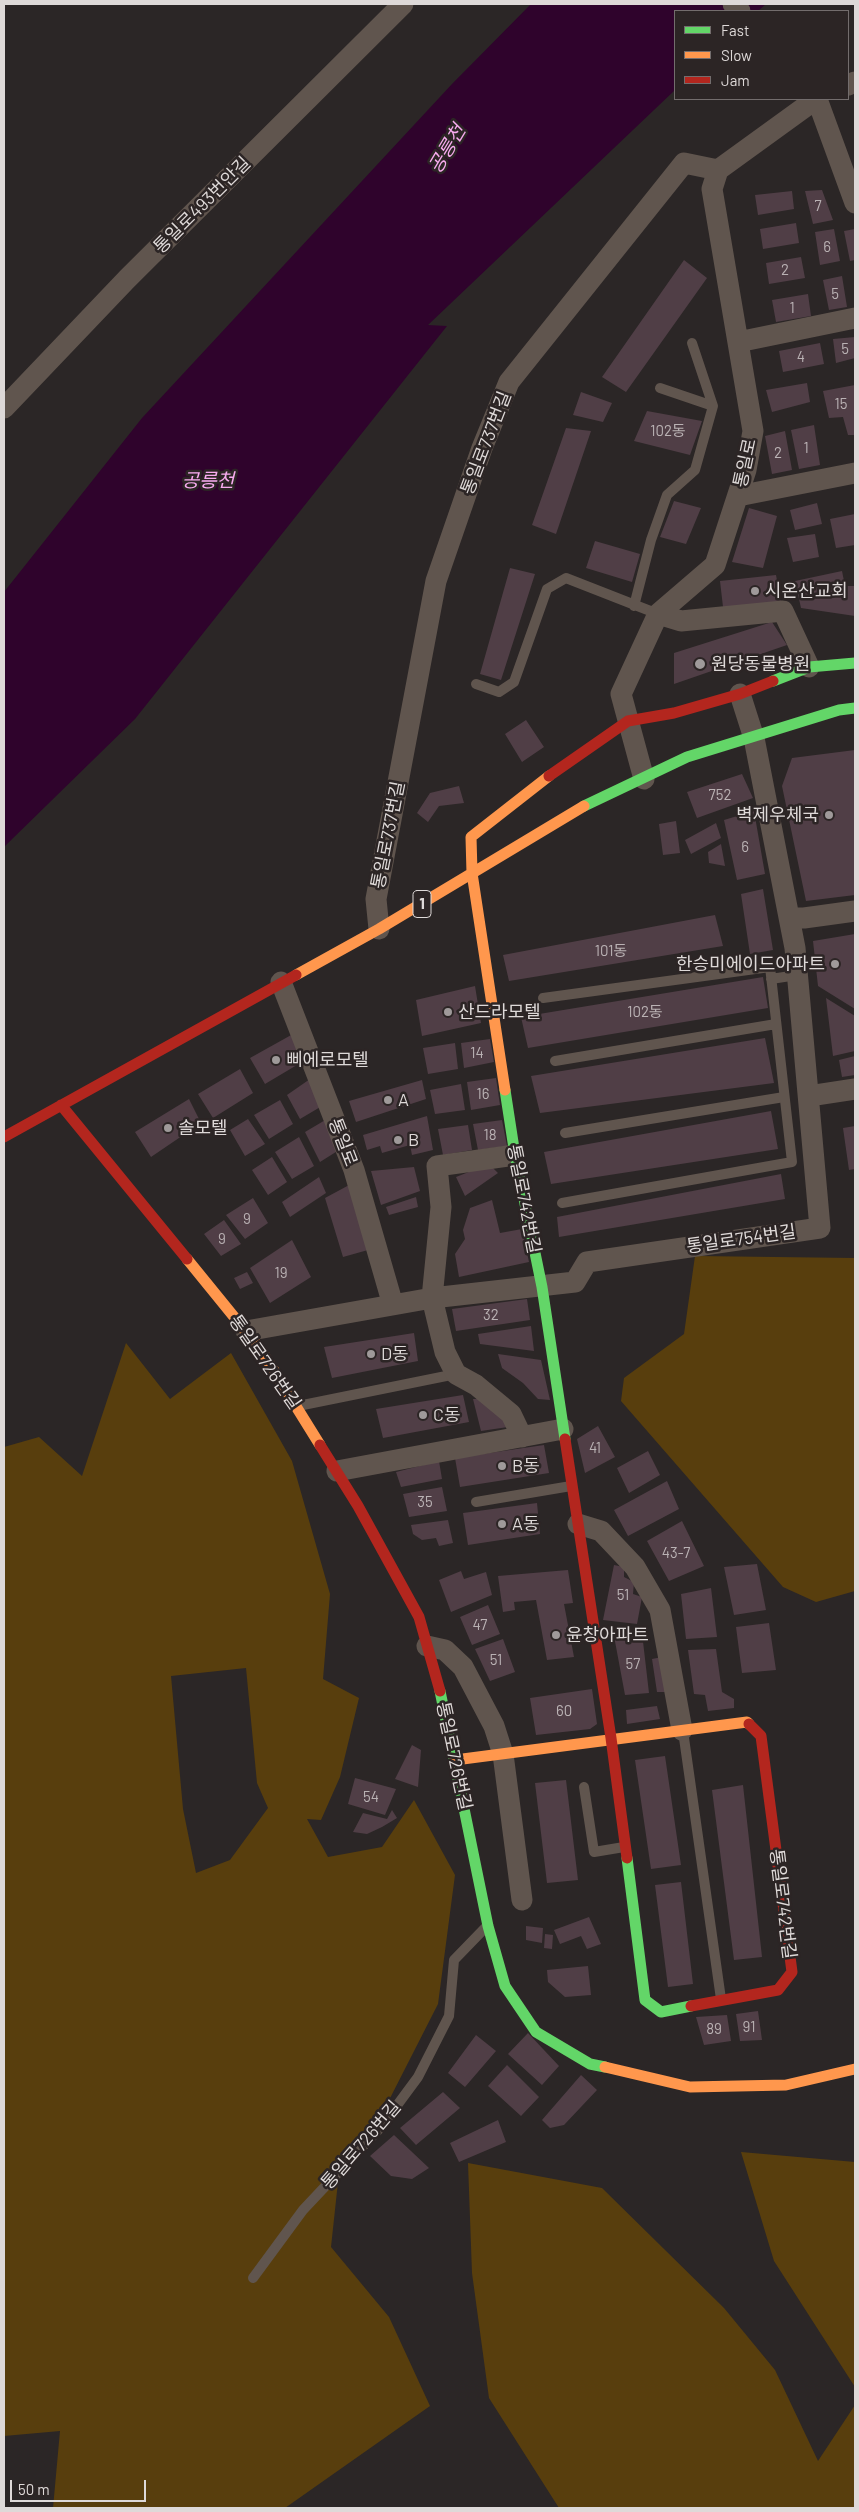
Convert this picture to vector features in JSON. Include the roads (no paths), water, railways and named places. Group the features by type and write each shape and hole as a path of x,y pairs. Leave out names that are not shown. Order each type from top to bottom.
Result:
{"street":[{"name":"통일로493번안길","path":"4,408 127,279 403,4"},
{"path":"718,170 815,100"},
{"path":"816,100 854,194"},
{"name":"통일로737번길","path":"378,929 376,899 436,581 482,448 509,382 684,163 718,170"},
{"name":"통일로","path":"644,779 621,694 658,614 714,565 746,470 753,431 712,189 718,170"},
{"path":"738,342 855,318"},
{"path":"738,496 855,473"},
{"path":"658,614 682,621 783,611 809,667"},
{"path":"472,873 471,837 628,721 674,713 740,694 809,667 855,663"},
{"name":"통일로754번길","path":"542,1287 575,1282 587,1262 820,1228 798,975 789,918 754,738 740,694"},
{"name":"1","path":"4,1137 378,929 573,812 644,779 687,756 754,738 839,710 855,708"},
{"name":"통일로742번길","path":"472,873 515,1155 542,1287 611,1738 645,2000 661,2012 778,1990 792,1972 761,1736 747,1722 611,1738"},
{"path":"789,918 804,918 855,911"},
{"name":"통일로","path":"281,982 354,1170 392,1305"},
{"path":"809,1096 855,1089"},
{"name":"통일로726번길","path":"61,1105 261,1350 337,1471 419,1617 445,1708 488,1926 505,1986 536,2032 590,2064 690,2087 786,2085 855,2069"},
{"path":"515,1155 437,1166 441,1207 432,1298 445,1352 456,1374 476,1385 511,1414 522,1437"},
{"path":"246,1331 432,1298 542,1287"},
{"path":"337,1471 563,1429"},
{"path":"578,1524 600,1531 635,1567 660,1610 682,1730"},
{"name":"통일로726번길","path":"427,1646 445,1650 463,1667 494,1726 502,1754 522,1900"},
{"path":"455,1760 611,1738"}],"lane":[{"path":"634,606 651,540 667,495 695,470 713,406 692,343"},
{"path":"660,388 713,406"},
{"path":"476,684 499,692 514,682 547,589 566,578 658,614"},
{"path":"543,998 770,967 792,1162 562,1203"},
{"path":"771,978 798,975"},
{"path":"555,1061 776,1024"},
{"path":"565,1133 784,1097"},
{"path":"296,1406 456,1374"},
{"path":"476,1502 572,1486"},
{"path":"682,1730 722,2001"},
{"path":"584,1787 594,1852 625,1847"},
{"name":"통일로726번길","path":"253,2278 303,2210 381,2127 418,2077 449,2016 454,1960 488,1926"}],"water":[{"name":"공릉천","path":"531,4 766,4 759,10 674,10 674,91 428,325 447,326 135,719 4,847 4,592 142,418 452,84"}],"place":[{"name":"시온산교회","path":"755,591"},
{"name":"원당동물병원","path":"700,664"},
{"name":"벽제우체국","path":"829,815"},
{"name":"한승미에이드아파트","path":"835,964"},
{"name":"산드라모텔","path":"448,1012"},
{"name":"삐에로모텔","path":"276,1060"},
{"name":"A","path":"388,1100"},
{"name":"솔모텔","path":"168,1128"},
{"name":"B","path":"398,1140"},
{"name":"D동","path":"371,1354"},
{"name":"C동","path":"423,1415"},
{"name":"B동","path":"502,1466"},
{"name":"A동","path":"502,1524"},
{"name":"윤창아파트","path":"556,1635"}]}
